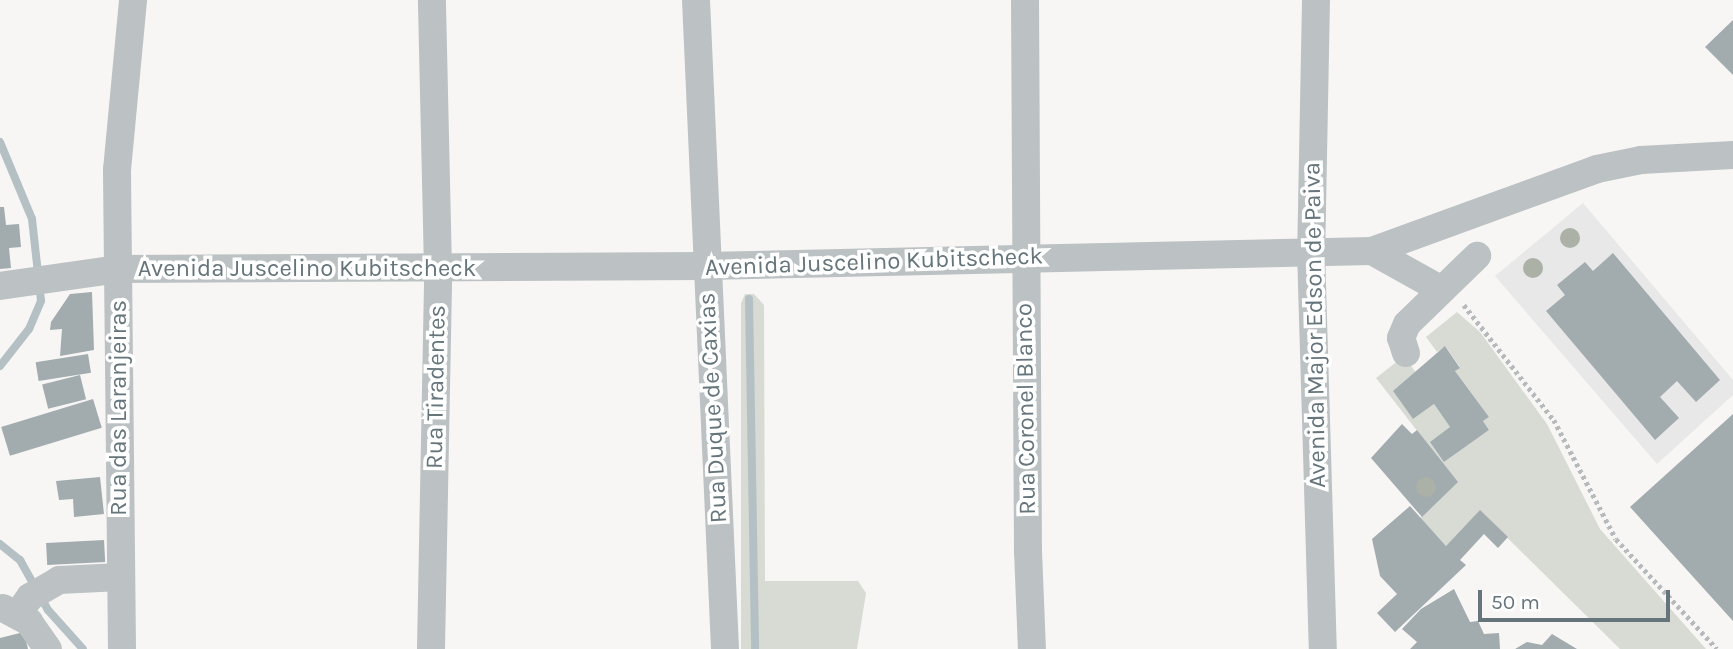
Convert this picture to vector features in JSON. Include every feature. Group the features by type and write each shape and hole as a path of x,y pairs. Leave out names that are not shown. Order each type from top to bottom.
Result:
{"street":[{"name":"Rua das Laranjeiras","path":"122,649 117,170 134,0"},
{"name":"Rua Tiradentes","path":"430,649 438,269 432,0"},
{"name":"Rua Duque de Caxias","path":"696,0 705,266 725,649"},
{"name":"Rua Coronel Blanco","path":"1025,0 1025,257 1032,649"},
{"name":"Avenida Major Edson de Paiva","path":"1316,0 1311,251 1323,649"},
{"name":"Avenida Juscelino Kubitscheck","path":"0,286 118,269 705,266 1372,251 1597,169 1641,160 1733,155"},
{"path":"1372,251 1440,289"},
{"path":"1406,353 1401,338 1407,324 1440,289 1477,256"},
{"path":"48,649 16,606 59,580 121,577"}],"path":[{"path":"1440,289 1466,306 1554,421 1616,539 1717,649"}],"shaded area":[{"path":"1583,203 1733,380 1733,395 1657,464 1495,276"},
{"path":"745,294 754,294 764,305 765,581 858,581 866,593 857,649 741,649 741,303"},
{"path":"1457,312 1480,332 1547,424 1600,529 1706,649 1620,649 1480,511 1446,546 1420,518 1457,482 1376,378 1404,356 1417,374 1393,391 1413,419 1434,404 1450,427 1444,462 1489,430 1483,421 1489,417 1455,371 1460,367 1446,347 1437,352 1426,337"}],"building":[{"path":"1733,20 1733,75 1705,47"},
{"path":"0,207 4,207 6,225 19,224 21,247 9,248 11,268 0,269"},
{"path":"1613,253 1720,380 1696,402 1677,381 1660,397 1679,418 1655,440 1546,311 1565,295 1557,285 1585,262 1593,271"},
{"path":"92,292 94,350 60,356 62,329 50,330 51,322 70,294"},
{"path":"1445,346 1460,368 1455,371 1489,417 1483,421 1489,430 1444,462 1430,442 1450,427 1434,404 1413,419 1393,391"},
{"path":"88,354 91,373 39,381 36,362"},
{"path":"80,375 86,399 48,409 42,384"},
{"path":"93,399 102,428 10,456 1,427"},
{"path":"1733,414 1733,621 1630,507"},
{"path":"1402,424 1412,434 1417,430 1458,482 1422,517 1371,458"},
{"path":"100,477 104,514 74,517 73,499 59,500 56,481"},
{"path":"1410,506 1446,546 1480,510 1508,537 1498,548 1484,534 1460,560 1466,565 1395,632 1377,613 1397,594 1380,576 1372,539"},
{"path":"104,540 105,562 47,565 46,543"},
{"path":"1454,589 1470,622 1478,621 1484,634 1499,633 1500,649 1410,649 1417,642 1402,629 1421,609"},
{"path":"24,632 28,649 0,649 0,638"},
{"path":"1552,634 1577,649 1515,649 1527,642 1542,645"}],"waterway":[{"path":"0,142 32,219 41,301 29,329 0,366"},
{"path":"749,299 755,649"},
{"path":"0,544 20,560 48,610 83,649"}]}
